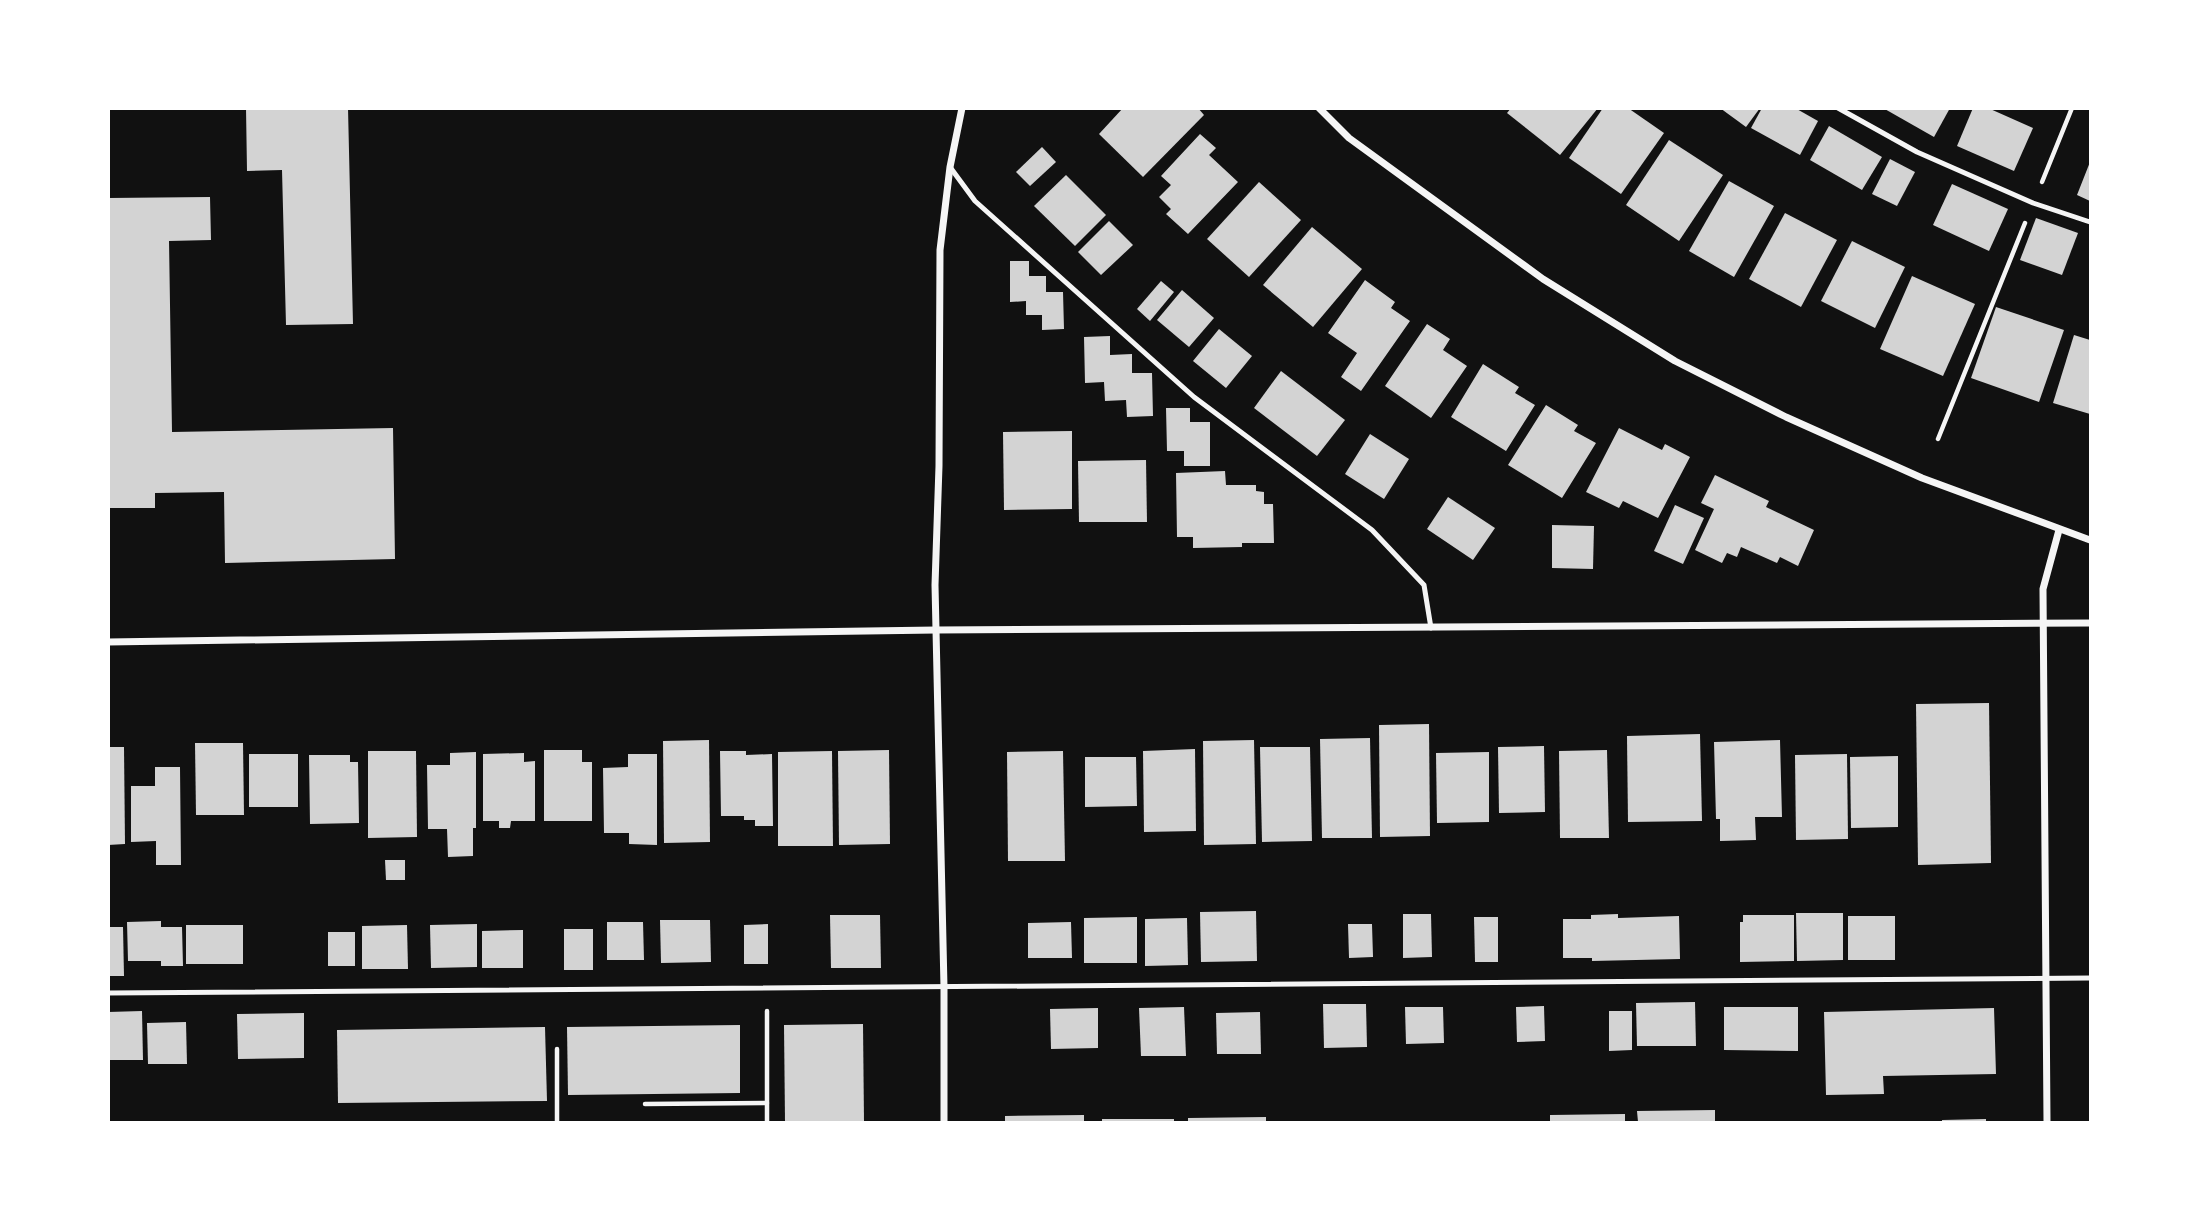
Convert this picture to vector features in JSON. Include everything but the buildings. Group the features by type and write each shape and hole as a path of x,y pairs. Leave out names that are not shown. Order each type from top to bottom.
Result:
{"street":[{"path":"944,1122 944,987 935,572 939,466 940,250 950,167 961,108"},
{"path":"1319,108 1349,138 1543,279 1675,361 1786,417 1910,472 2091,540"},
{"path":"2047,1122 2043,589 2059,530"},
{"path":"108,642 936,630 2091,623"}],"lane":[{"path":"1838,108 1917,152 2034,203 2091,222"},
{"path":"950,167 975,201 1194,397 1372,530 1424,585 1431,628"},
{"path":"108,993 2091,978"}],"path":[{"path":"1938,439 2072,108"},
{"path":"767,1007 767,1122"},
{"path":"557,1049 557,1122"},
{"path":"645,1104 767,1103"}]}
